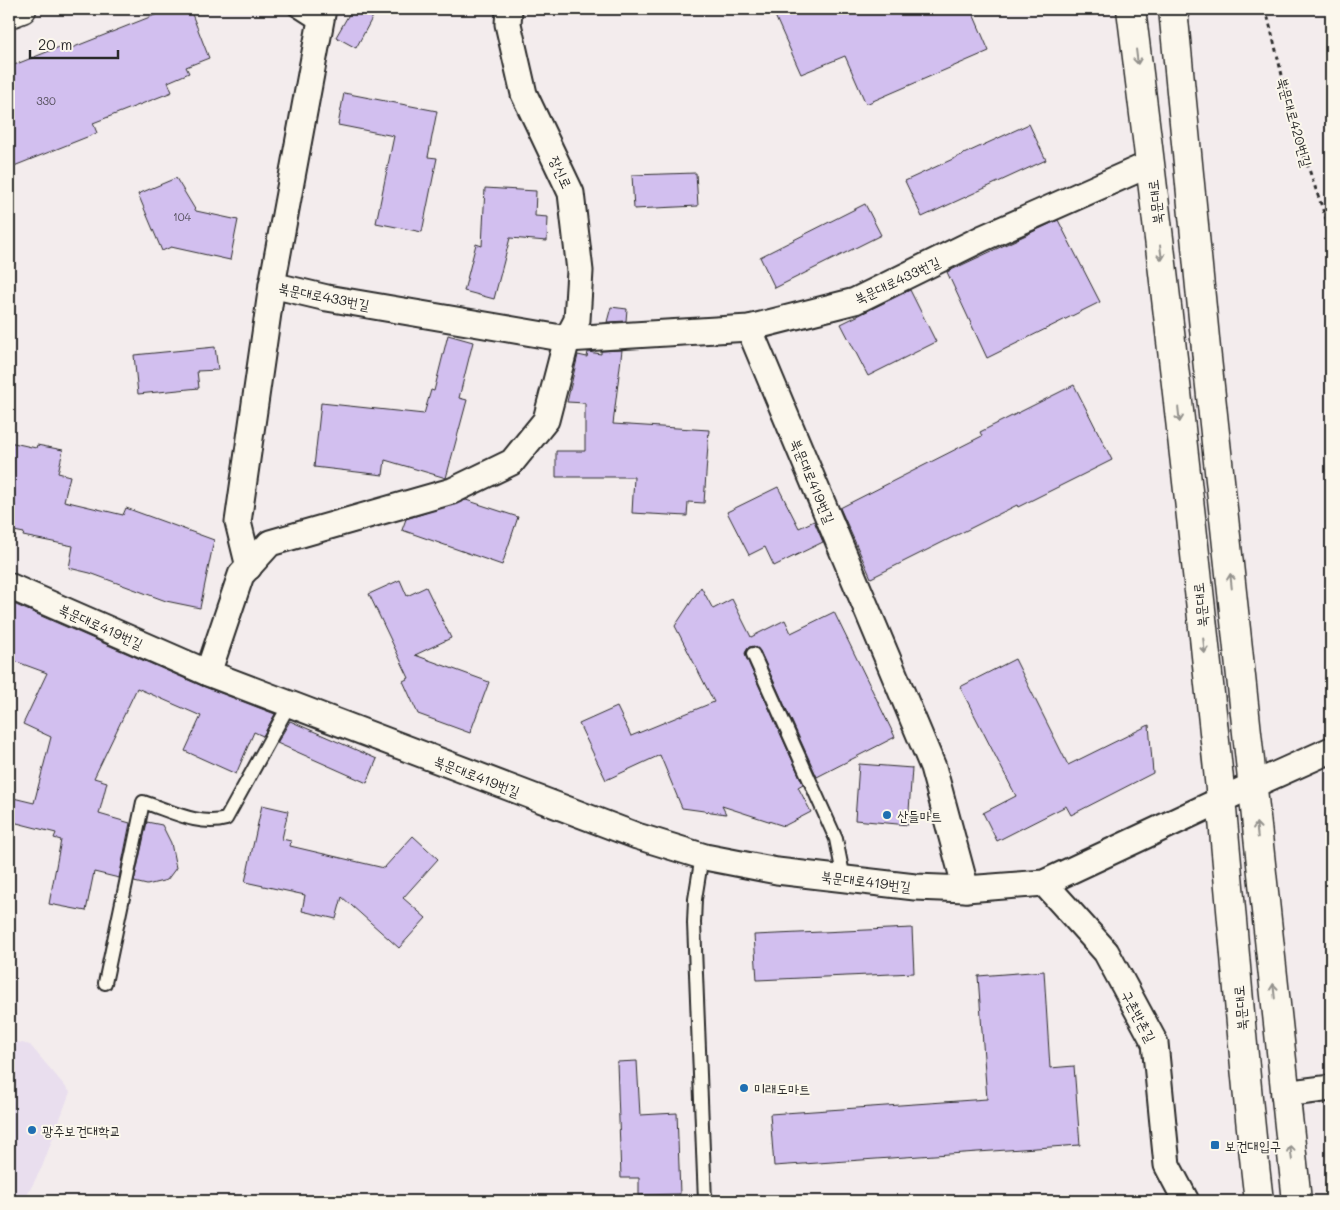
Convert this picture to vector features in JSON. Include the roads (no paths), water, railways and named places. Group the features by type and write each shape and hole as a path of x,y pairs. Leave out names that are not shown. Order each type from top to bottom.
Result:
{"main road":[{"path":"9,14 22,9"},
{"name":"북문대로","path":"1131,9 1221,801 1251,1138 1259,1201"},
{"path":"1173,9 1206,349 1284,1094 1297,1201"}],"street":[{"name":"장신로","path":"509,9 508,24 524,94 571,193 580,271 577,320 567,339"},
{"path":"272,286 321,17"},
{"name":"북문대로433번길","path":"249,567 238,522 272,286 337,300 567,339 749,328 855,301 983,238 1150,164"},
{"name":"북문대로419번길","path":"749,328 933,767 966,890"},
{"path":"208,674 241,575 270,543 452,491 512,462 546,420 567,339"},
{"name":"북문대로419번길","path":"9,586 208,674 637,836 702,856 777,870 915,887 966,890 1044,883 1221,801"},
{"path":"1221,801 1253,784 1331,750"},
{"name":"구촌반촌길","path":"1044,883 1106,952 1155,1043 1167,1165 1186,1201"},
{"path":"1284,1094 1331,1088"}],"lane":[{"path":"295,9 321,17"},
{"path":"753,654 836,839 844,879"},
{"path":"105,983 143,802 201,821 213,822 226,818 288,704"},
{"path":"702,856 695,899 694,923 704,1201"}],"place":[{"name":"산들마트","path":"887,815"},
{"name":"미래도마트","path":"744,1088"},
{"name":"광주보건대학교","path":"32,1130"},
{"name":"보건대입구","path":"1215,1145"}]}
